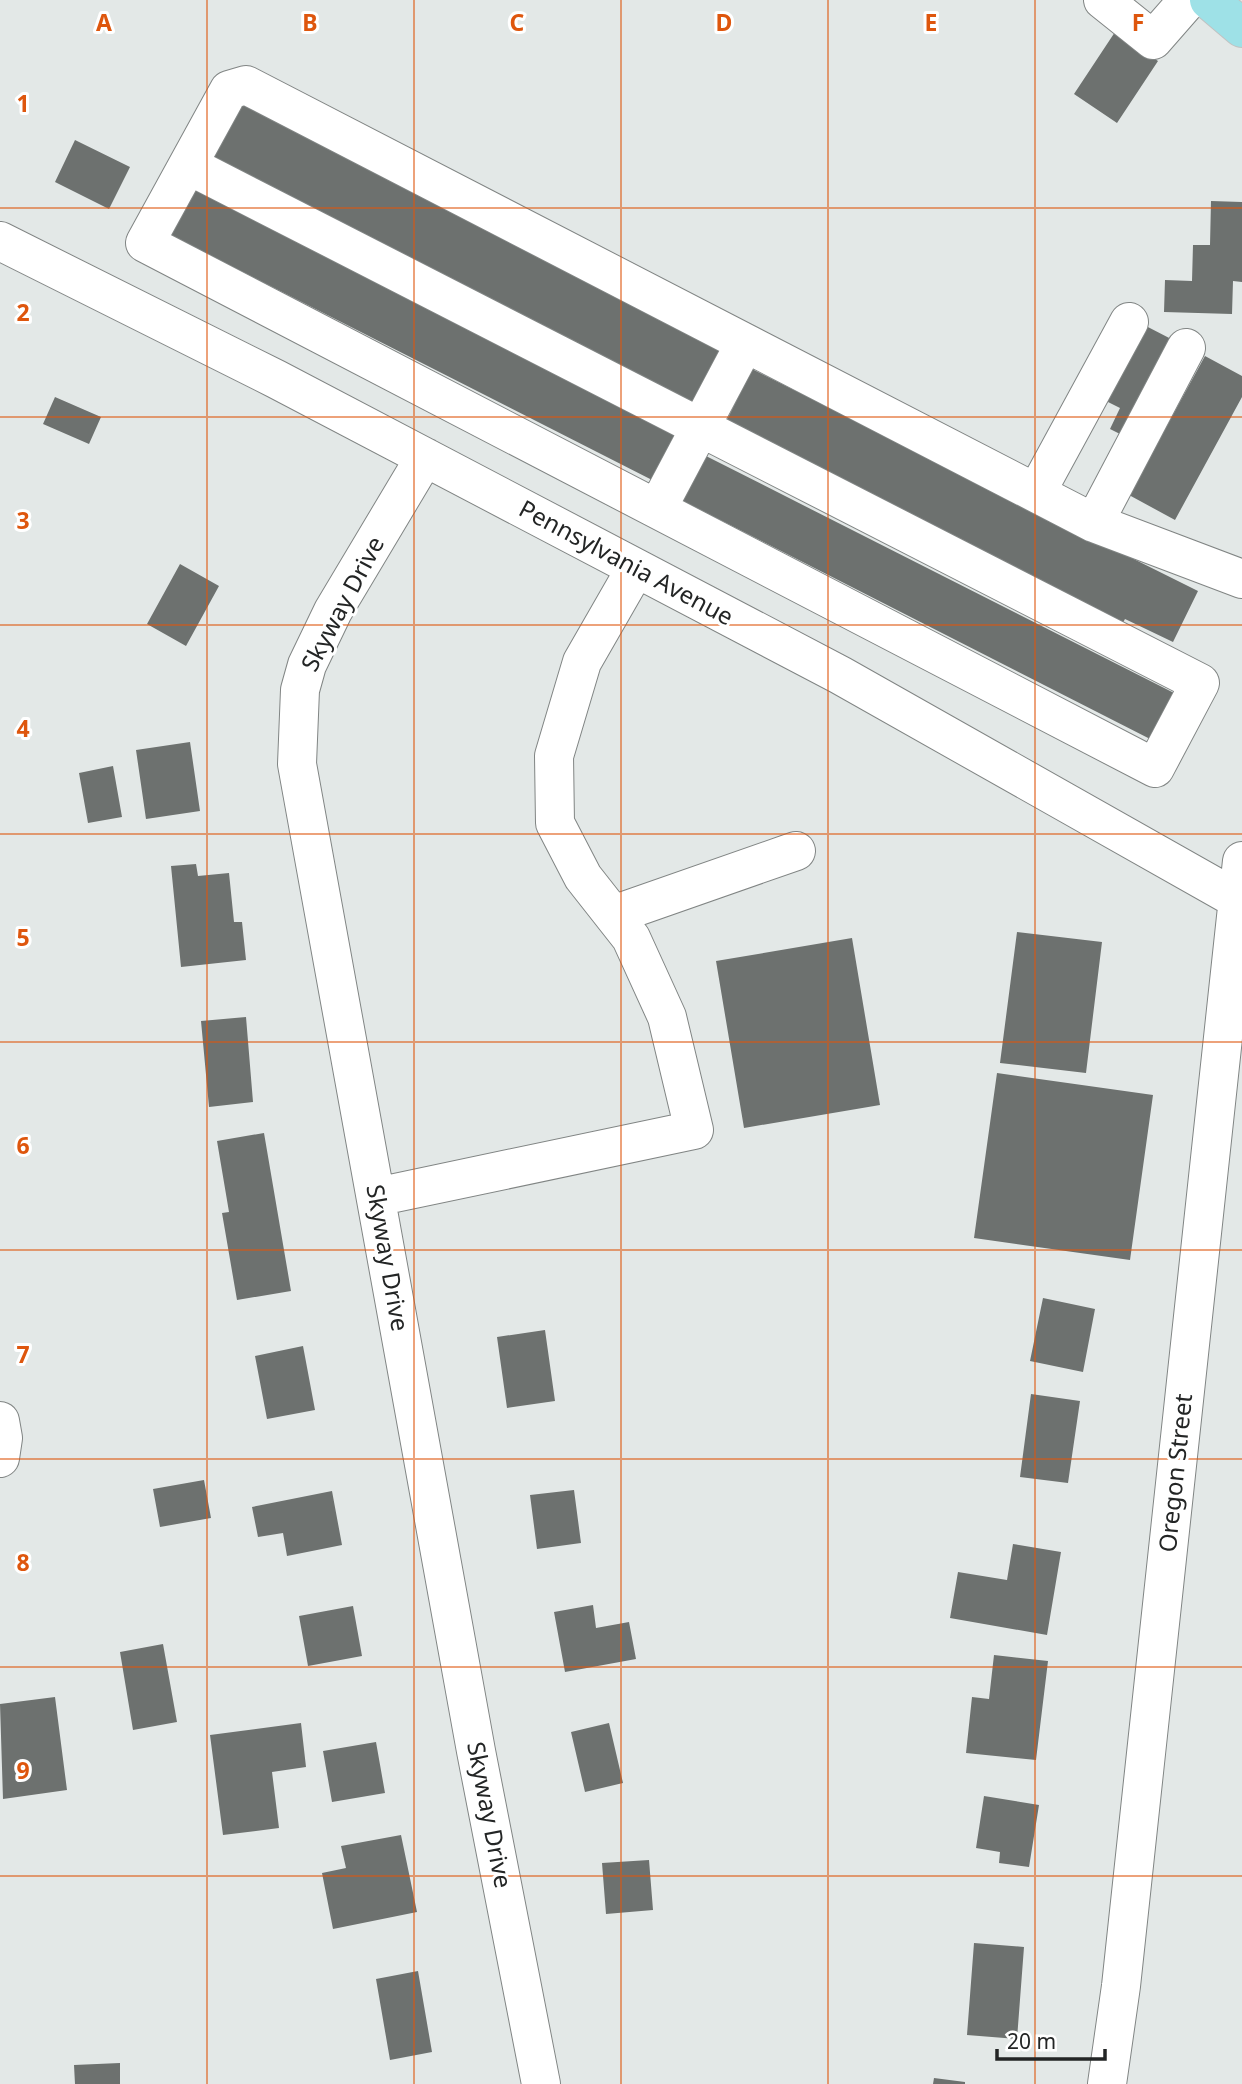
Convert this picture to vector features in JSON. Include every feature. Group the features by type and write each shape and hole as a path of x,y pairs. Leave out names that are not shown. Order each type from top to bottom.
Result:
{"main road":[{"path":"1209,0 1242,28"}],"street":[{"path":"1102,0 1153,40 1188,0"},
{"path":"188,165 1200,683 1155,768 145,243 229,90 246,85 1094,523 1242,579"},
{"name":"Pennsylvania Avenue","path":"0,241 425,457 840,675 1240,901"},
{"path":"1036,494 1129,322"},
{"path":"657,509 745,343"},
{"path":"1094,523 1186,348"},
{"name":"Skyway Drive","path":"425,457 333,611 307,665 300,690 297,764 479,1764 541,2084"},
{"path":"376,1197 694,1130 667,1017 631,938 583,877 555,822 554,756 582,662 636,568"},
{"path":"613,915 796,851"},
{"name":"Oregon Street","path":"1107,2084 1122,1973 1240,901 1242,861"},
{"path":"0,1421 3,1438 0,1458"}],"building":[{"path":"1115,32 1158,61 1117,123 1074,94"},
{"path":"239,100 725,348 694,408 208,161"},
{"path":"75,140 130,167 109,209 55,182"},
{"path":"193,189 679,436 656,482 170,235"},
{"path":"1211,201 1242,202 1242,282 1233,281 1232,314 1164,312 1165,280 1192,281 1193,245 1210,245"},
{"path":"1144,325 1175,341 1126,437 1110,429 1120,408 1106,401"},
{"path":"1205,356 1242,376 1242,397 1175,520 1129,495"},
{"path":"752,369 1198,591 1173,642 1125,619 1120,628 722,430"},
{"path":"55,397 101,417 89,444 43,424"},
{"path":"706,456 1178,695 1154,741 683,501"},
{"path":"180,564 219,586 186,646 147,624"},
{"path":"190,742 200,811 146,819 136,750"},
{"path":"113,766 122,817 88,823 79,773"},
{"path":"196,864 198,876 229,873 234,922 242,922 246,960 181,967 171,866"},
{"path":"1017,932 1102,942 1086,1073 1000,1063"},
{"path":"852,938 880,1105 744,1128 716,961"},
{"path":"246,1017 253,1102 209,1107 201,1021"},
{"path":"997,1073 1153,1095 1130,1260 974,1238"},
{"path":"264,1133 291,1291 237,1300 222,1213 229,1212 217,1141"},
{"path":"1043,1298 1095,1309 1083,1372 1030,1361"},
{"path":"545,1330 555,1401 507,1408 497,1337"},
{"path":"303,1346 315,1410 267,1419 255,1356"},
{"path":"1031,1394 1080,1401 1068,1483 1020,1477"},
{"path":"204,1480 211,1518 160,1527 153,1489"},
{"path":"574,1490 581,1543 537,1549 530,1495"},
{"path":"332,1491 342,1545 287,1556 283,1533 258,1537 252,1507"},
{"path":"1013,1544 1061,1552 1047,1635 950,1618 958,1572 1007,1580"},
{"path":"593,1605 596,1628 629,1622 636,1659 565,1672 554,1612"},
{"path":"353,1606 362,1656 308,1666 299,1616"},
{"path":"163,1644 177,1722 133,1730 120,1652"},
{"path":"994,1655 1048,1661 1036,1760 966,1753 972,1697 989,1699"},
{"path":"55,1697 67,1790 3,1799 0,1704"},
{"path":"301,1723 306,1767 272,1772 279,1828 223,1835 210,1735"},
{"path":"609,1723 623,1783 585,1792 571,1732"},
{"path":"376,1742 385,1793 332,1802 323,1751"},
{"path":"984,1796 1039,1805 1029,1867 999,1863 1000,1852 976,1848"},
{"path":"401,1835 417,1912 333,1929 322,1873 346,1868 341,1846"},
{"path":"649,1860 653,1910 606,1914 602,1863"},
{"path":"974,1943 1024,1947 1017,2039 967,2035"},
{"path":"418,1971 432,2052 390,2060 376,1979"},
{"path":"120,2063 120,2084 75,2084 74,2065"},
{"path":"934,2078 965,2082 965,2084 933,2084"}]}
